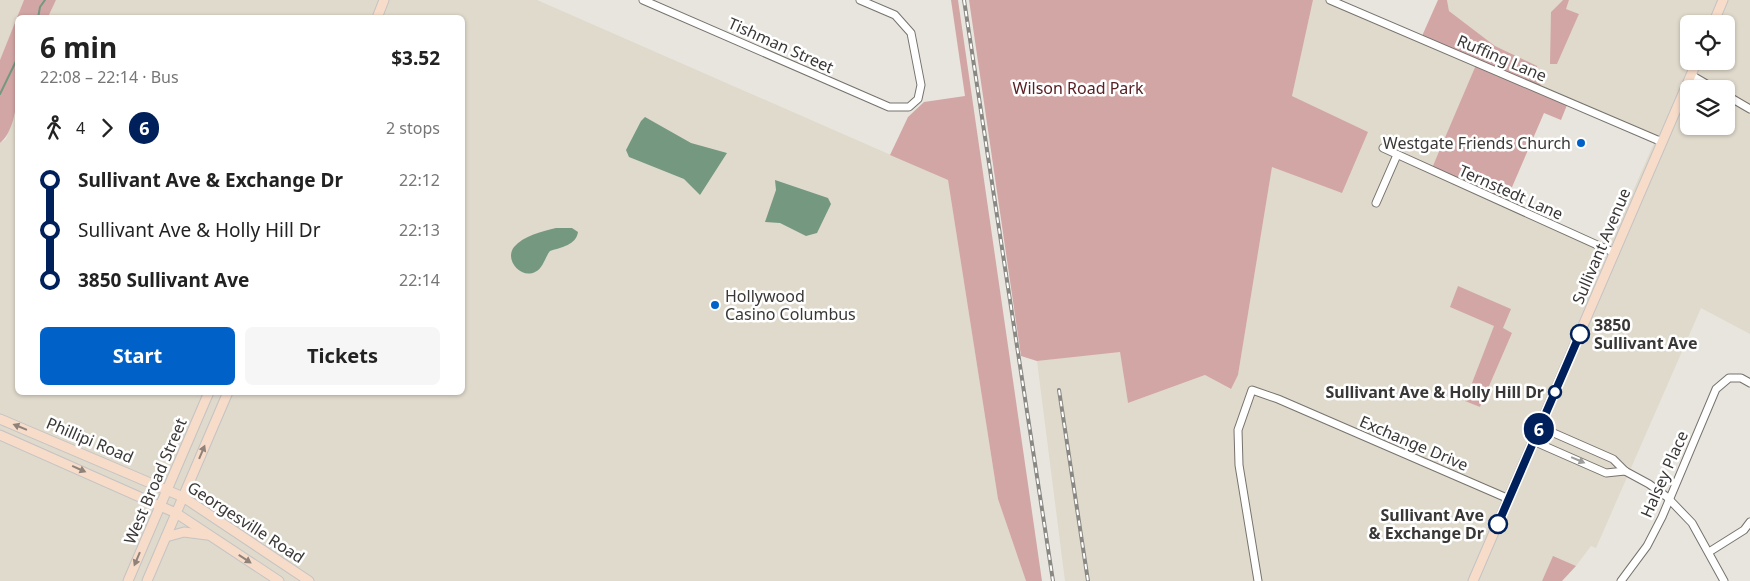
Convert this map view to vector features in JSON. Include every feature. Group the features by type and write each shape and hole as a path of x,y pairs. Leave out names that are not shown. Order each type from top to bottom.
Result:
{"main road":[{"path":"378,15 384,0"},
{"path":"1717,15 1723,0"},
{"name":"Sullivant Avenue","path":"1473,581 1693,70"},
{"name":"West Broad Street","path":"128,581 208,395"},
{"name":"West Broad Street","path":"147,581 227,395"},
{"name":"Phillipi Road","path":"0,419 167,490"},
{"name":"Phillipi Road","path":"0,435 160,505"},
{"name":"Georgesville Road","path":"167,490 183,497 309,581"},
{"name":"Georgesville Road","path":"160,505 176,513 279,581"},
{"path":"166,537 184,532 211,536"}],"street":[{"name":"Tishman Street","path":"642,0 889,107 909,107 918,99 921,85 915,45 911,33 902,20 860,0"},
{"name":"Ruffing Lane","path":"1330,0 1662,142"},
{"path":"1691,76 1698,80"},
{"path":"1735,100 1750,109"},
{"name":"Ternstedt Lane","path":"1383,148 1615,252"},
{"path":"1376,202 1397,154"},
{"name":"Halsey Place","path":"1621,581 1647,546 1669,500 1716,389 1729,378 1741,378 1750,383"},
{"name":"Exchange Drive","path":"1258,581 1239,465 1238,430 1252,390 1278,399 1509,499"},
{"path":"1540,427 1614,459 1625,471 1649,484 1669,500 1692,523 1724,581"},
{"path":"1533,441 1606,473 1625,471"},
{"path":"1709,552 1744,530 1750,522"}],"shaded area":[{"path":"0,0 24,0 18,15 15,15 15,22 0,60"},
{"name":"Hollywood Casino Columbus","path":"56,0 537,0 948,180 998,499 1026,581 0,581 0,143 6,139 15,114 15,395 465,395 465,15 49,15"},
{"path":"1313,0 1336,0 1479,60 1432,168 1609,246 1654,143 1539,92 1512,54 1495,46 1449,11 1447,0 1563,0 1551,12 1551,64 1557,64 1579,14 1565,9 1569,0 1750,0 1750,334 1701,308 1596,548 1591,546 1576,566 1553,557 1542,581 1065,581 1037,361 1120,351 1128,403 1205,375 1230,389 1238,375 1272,166 1368,132 1292,96","holes":["1450,307 1512,333 1480,407 1465,400 1495,326"]},
{"path":"645,117 691,143 727,153 700,195 684,179 629,157 626,150"},
{"path":"775,180 828,198 831,204 817,233 806,236 780,223 765,222 776,190"},
{"path":"556,228 572,228 578,232 577,236 564,247 550,251 542,266 535,272 524,273 520,271 511,257 514,247 534,235"}],"green space":[{"path":"24,0 56,0 49,15 18,15"},
{"path":"951,0 958,0 1042,581 1026,581 998,499 948,180 890,155 908,117 924,102 965,96"},
{"name":"Wilson Road Park","path":"969,0 1313,0 1292,96 1368,132 1342,193 1272,167 1238,375 1231,389 1205,375 1128,403 1120,352 1037,361 1021,356"},
{"path":"1438,0 1447,0 1449,11 1495,46 1537,66 1541,87 1422,36"},
{"path":"1563,0 1569,0 1566,9 1579,14 1557,64 1550,64 1551,12"},
{"path":"15,22 15,112 8,133 0,143 0,60"},
{"path":"1476,65 1567,105 1561,120 1544,113 1506,201 1432,168"},
{"path":"1458,286 1511,309 1503,328 1512,333 1480,407 1465,401 1494,326 1450,307"},
{"path":"1553,556 1576,566 1562,581 1542,581"}],"waterway":[{"path":"39,15 40,7 45,0"},
{"path":"0,94 15,63"}],"railway":[{"path":"964,0 1053,581"},
{"path":"1059,390 1088,581"}],"bus line":[{"name":"6","path":"1498,524 1580,334"}],"place":[{"name":"Westgate Friends Church","path":"1581,143"},
{"name":"Hollywood Casino Columbus","path":"715,305"},
{"name":"3850 Sullivant Ave","path":"1580,334"},
{"name":"Sullivant Ave & Holly Hill Dr","path":"1555,392"},
{"name":"Sullivant Ave & Exchange Dr","path":"1498,524"}]}
